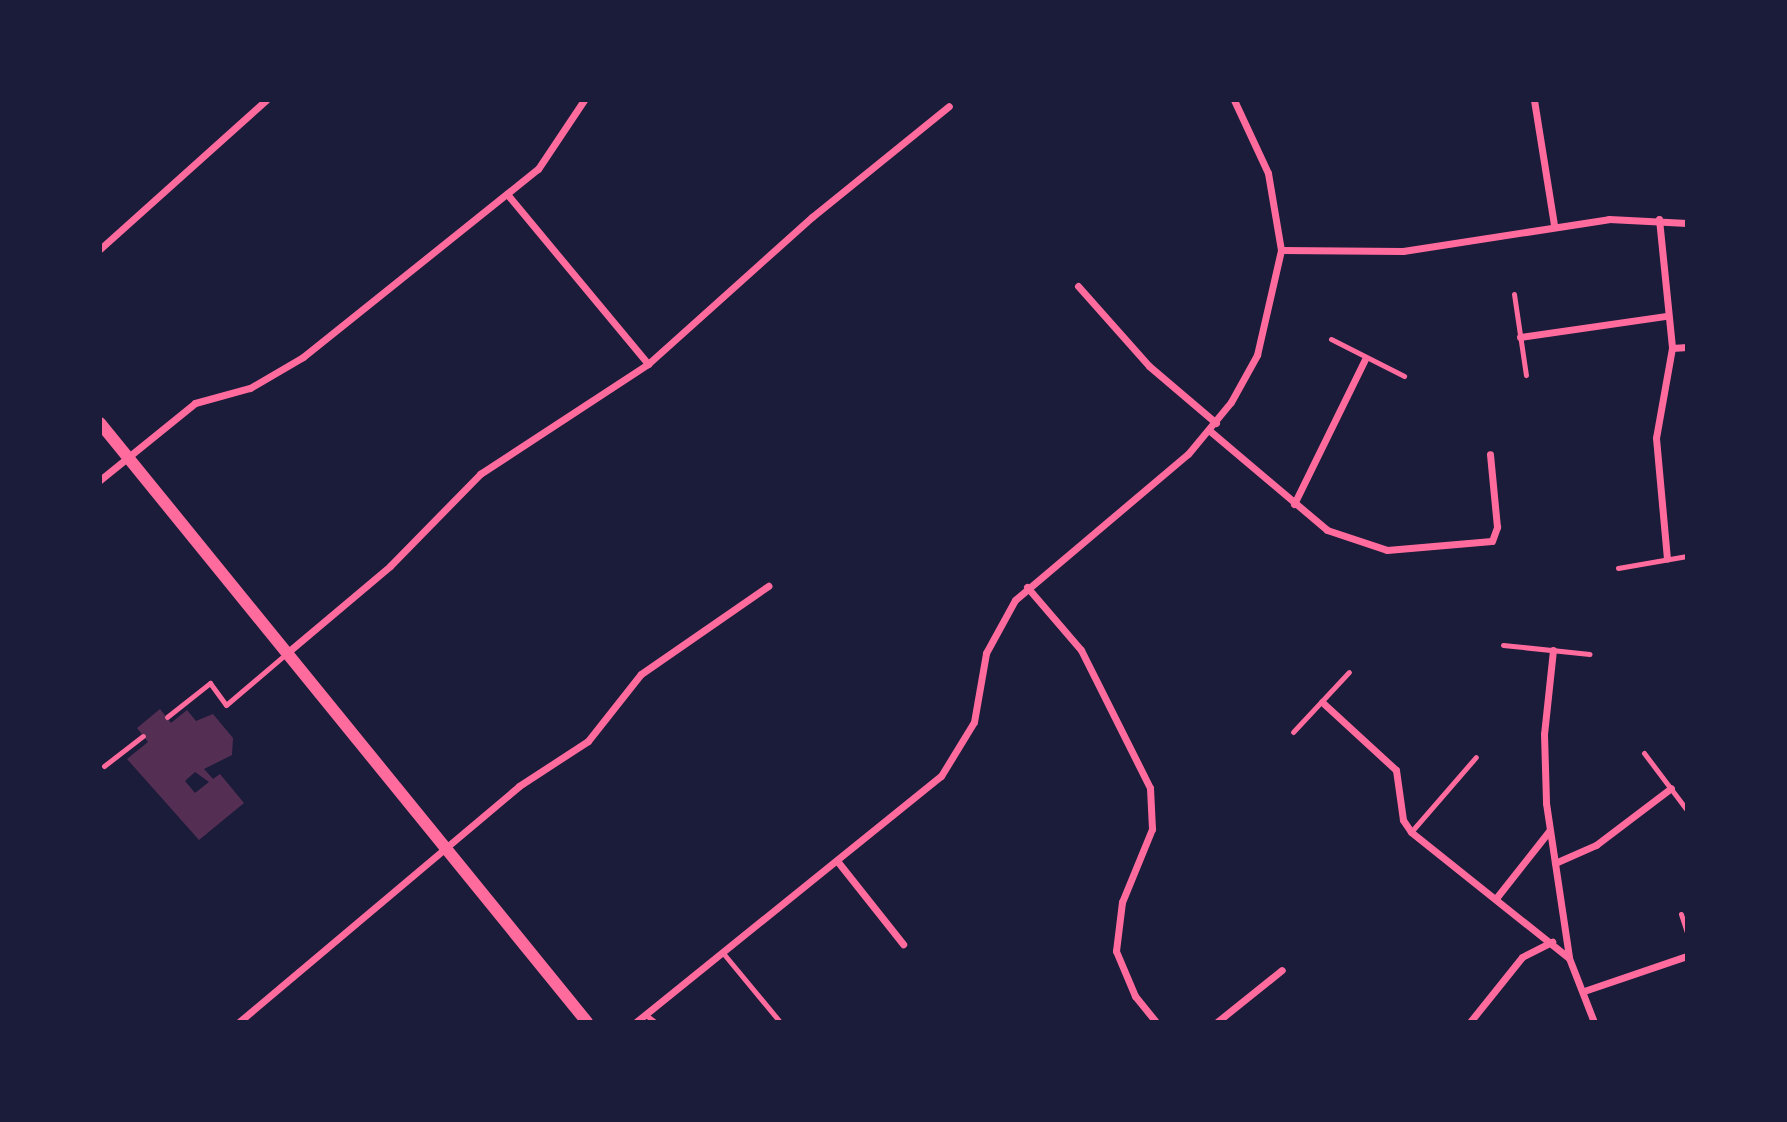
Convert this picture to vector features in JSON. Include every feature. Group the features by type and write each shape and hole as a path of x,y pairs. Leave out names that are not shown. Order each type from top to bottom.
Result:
{"street":[{"path":"100,249 266,100"},
{"path":"100,480 195,403 250,388 285,371 552,155 584,100"},
{"path":"636,1022 838,862 954,761 974,722 995,629 1027,587 1210,431 1216,423 1257,355 1281,250 1268,173 1234,100"},
{"path":"1534,100 1554,225"},
{"path":"288,652 381,575 500,458 648,364 812,217 949,106"},
{"path":"507,194 648,364"},
{"path":"1281,250 1403,251 1554,225 1659,219 1687,223"},
{"path":"1659,219 1666,316 1672,348 1656,438 1667,558"},
{"path":"1078,286 1149,366 1216,423"},
{"path":"1520,337 1666,316"},
{"path":"1672,348 1687,347"},
{"path":"1294,504 1365,359"},
{"path":"100,422 587,1022"},
{"path":"1210,431 1327,530 1387,550 1484,543 1497,527 1490,454"},
{"path":"239,1022 519,786 588,741 641,674 768,586"},
{"path":"1027,587 1081,650 1150,788 1152,829 1122,902 1116,951 1135,996 1157,1022"},
{"path":"1553,650 1544,734 1550,830 1569,958 1584,990 1594,1022"},
{"path":"1321,702 1396,770 1403,820 1412,832 1497,897 1569,958"},
{"path":"1555,863 1596,845 1671,789"},
{"path":"1497,897 1550,830"},
{"path":"838,862 903,944"},
{"path":"1470,1022 1522,957 1552,942"},
{"path":"1584,990 1687,956"},
{"path":"1217,1022 1282,970"}],"lane":[{"path":"1514,294 1526,375"},
{"path":"1331,339 1365,359 1404,376"},
{"path":"1618,568 1687,555"},
{"path":"1503,645 1590,654"},
{"path":"167,717 210,683 226,705 288,652"},
{"path":"1293,732 1349,671"},
{"path":"104,766 143,736"},
{"path":"1644,753 1687,810"},
{"path":"1412,832 1476,757"},
{"path":"1681,914 1687,933"},
{"path":"723,953 780,1022"},
{"path":"646,1015 655,1022"}],"building":[{"path":"160,709 171,723 187,710 196,721 213,714 233,738 232,755 204,769 213,779 220,774 244,803 199,840 127,759 148,742 137,728","holes":["195,772 209,782 195,793 185,781"]}]}
